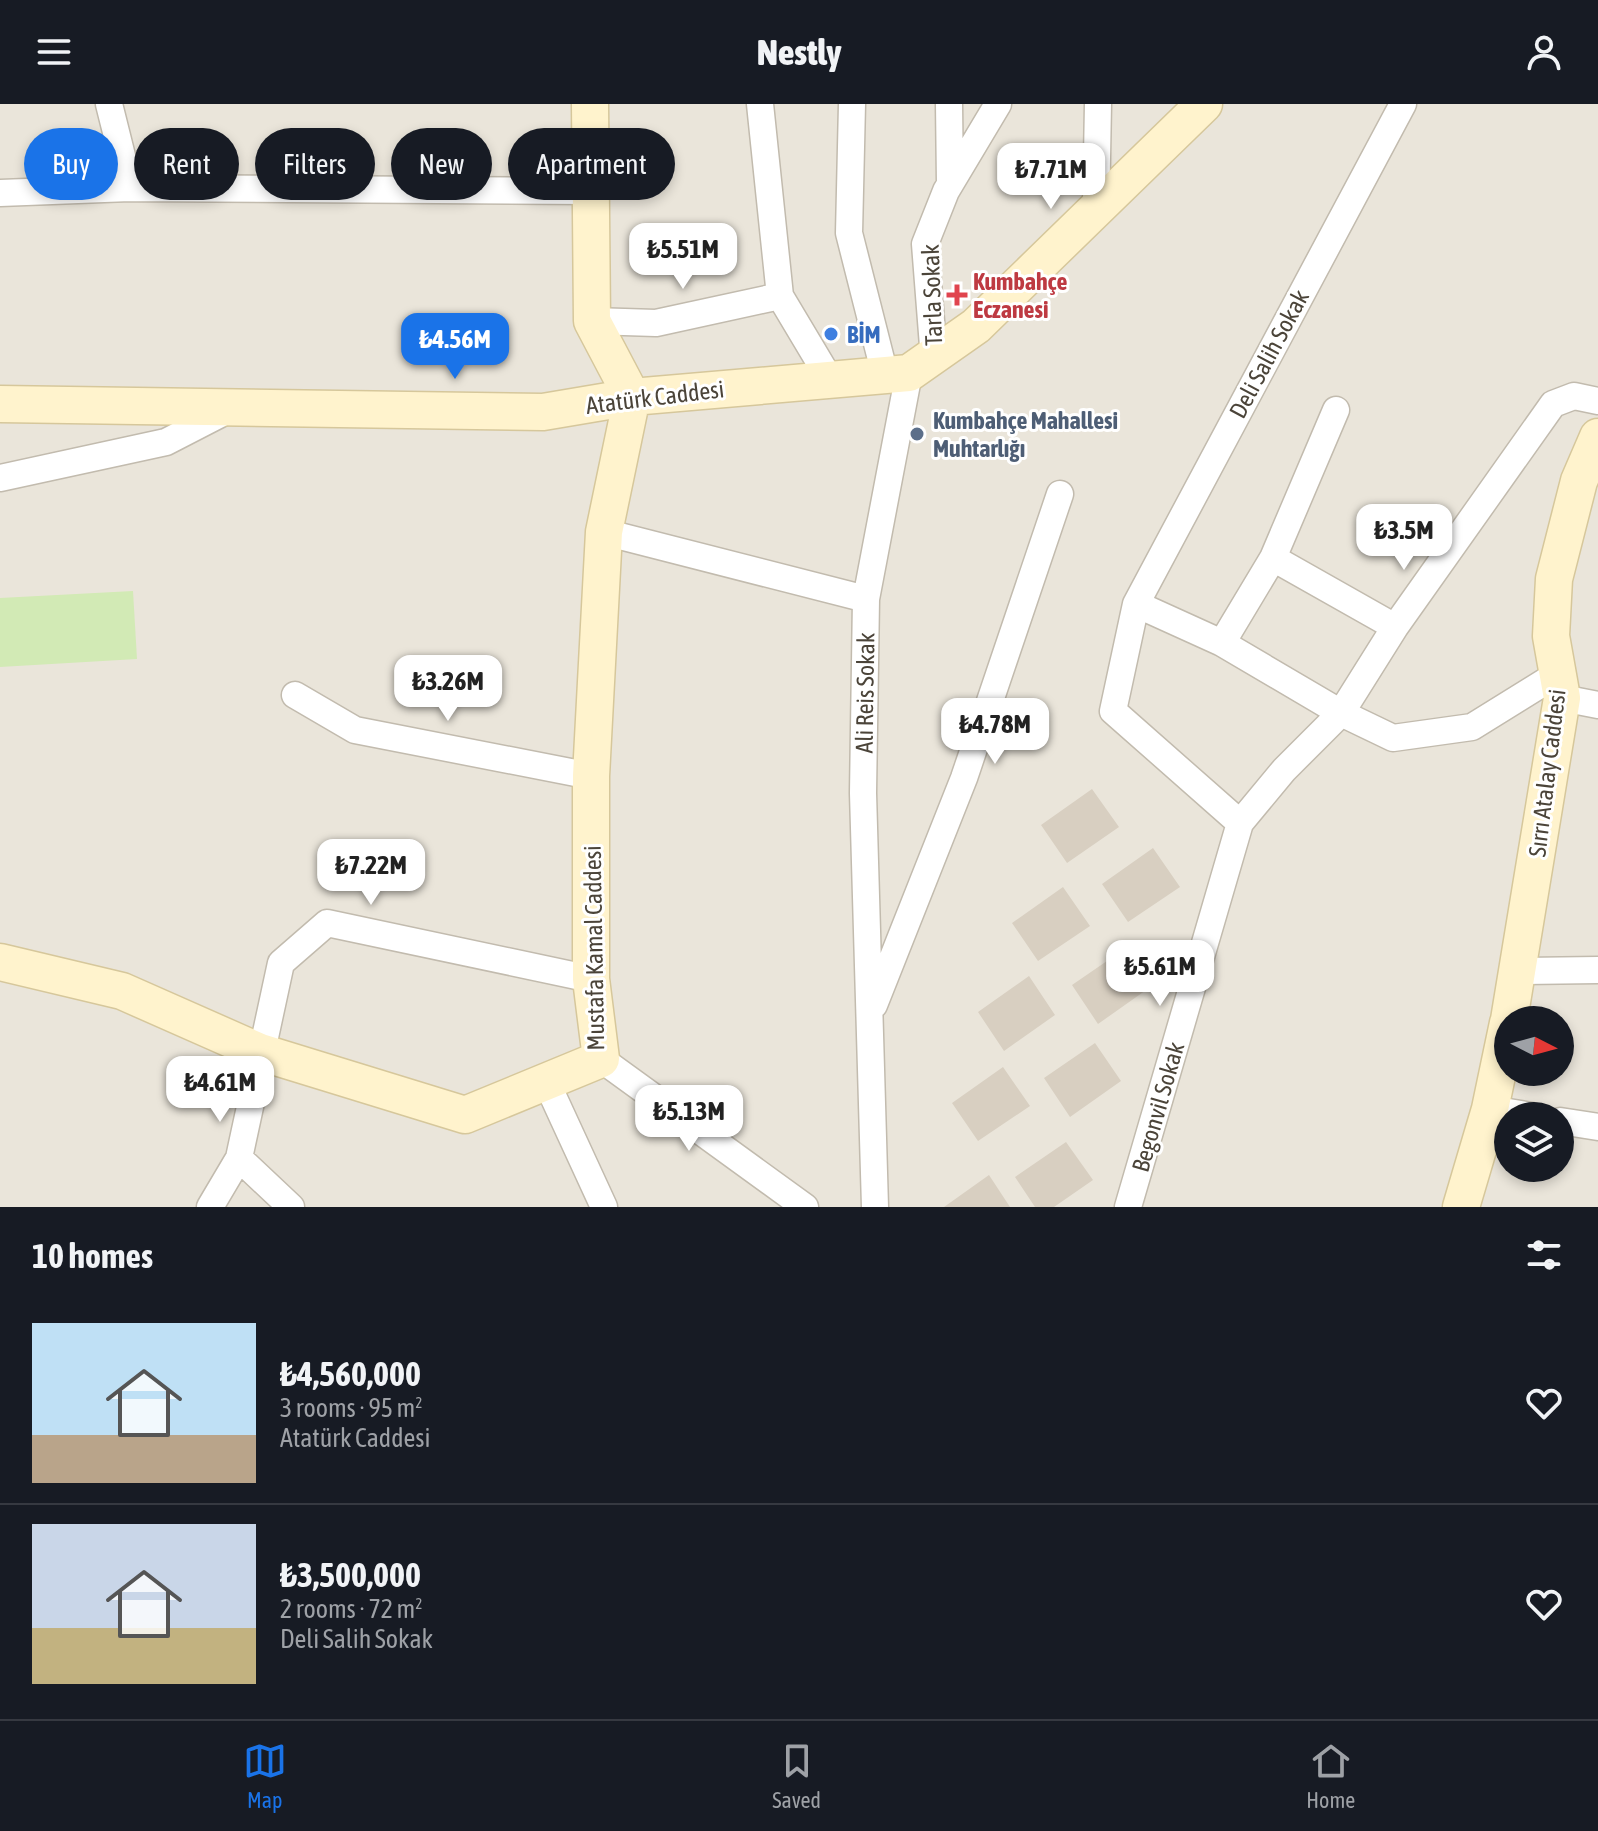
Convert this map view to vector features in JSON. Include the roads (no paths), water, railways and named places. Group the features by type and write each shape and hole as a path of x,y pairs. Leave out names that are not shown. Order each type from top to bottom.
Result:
{"street":[{"path":"109,104 130,188"},
{"path":"590,104 590,128"},
{"path":"760,104 780,296 829,378"},
{"path":"852,104 849,233 909,369 976,326 1204,104"},
{"path":"949,104 950,184"},
{"name":"Tarla Sokak","path":"909,369 925,244 950,184 998,104"},
{"path":"1096,210 1098,104"},
{"name":"Deli Salih Sokak","path":"1240,823 1113,711 1136,604 1403,104"},
{"path":"0,193 130,188 508,190"},
{"path":"591,200 592,321 632,397"},
{"path":"592,321 656,323 780,296"},
{"name":"Atatürk Caddesi","path":"0,404 543,412 632,397 909,369"},
{"name":"Ali Reis Sokak","path":"875,1207 863,793 866,599 909,369"},
{"path":"1240,823 1284,770 1341,713 1395,627 1553,404 1574,396 1598,401"},
{"name":"Mustafa Kamal Caddesi","path":"0,962 122,991 260,1052 465,1115 601,1059 591,979 591,776 604,532 632,397"},
{"path":"0,478 166,442 233,407"},
{"path":"1222,643 1273,558 1336,410"},
{"name":"Sırrı Atalay Caddesi","path":"1511,1006 1560,685 1551,636 1554,579 1579,481 1598,437"},
{"name":"Ali Reis Sokak","path":"870,1016 964,778 1060,494"},
{"path":"604,532 866,599"},
{"path":"1273,558 1395,627"},
{"path":"1136,604 1222,643 1341,713 1393,738 1472,727 1560,685 1598,705"},
{"path":"295,695 355,730 591,776"},
{"name":"Begonvil Sokak","path":"1128,1207 1240,823"},
{"path":"210,1207 239,1158 281,963 327,923 591,979"},
{"path":"1519,971 1598,970"},
{"path":"601,1059 805,1207"},
{"path":"546,1081 604,1207"},
{"name":"Sırrı Atalay Caddesi","path":"1461,1207 1495,1086"},
{"path":"1490,1109 1494,1110"},
{"path":"1574,1123 1598,1127"},
{"path":"239,1158 291,1207"}],"place":[{"name":"Kumbahçe Eczanesi","path":"957,295"},
{"name":"BİM","path":"831,334"},
{"name":"Kumbahçe Mahallesi Muhtarlığı","path":"917,434"}]}
